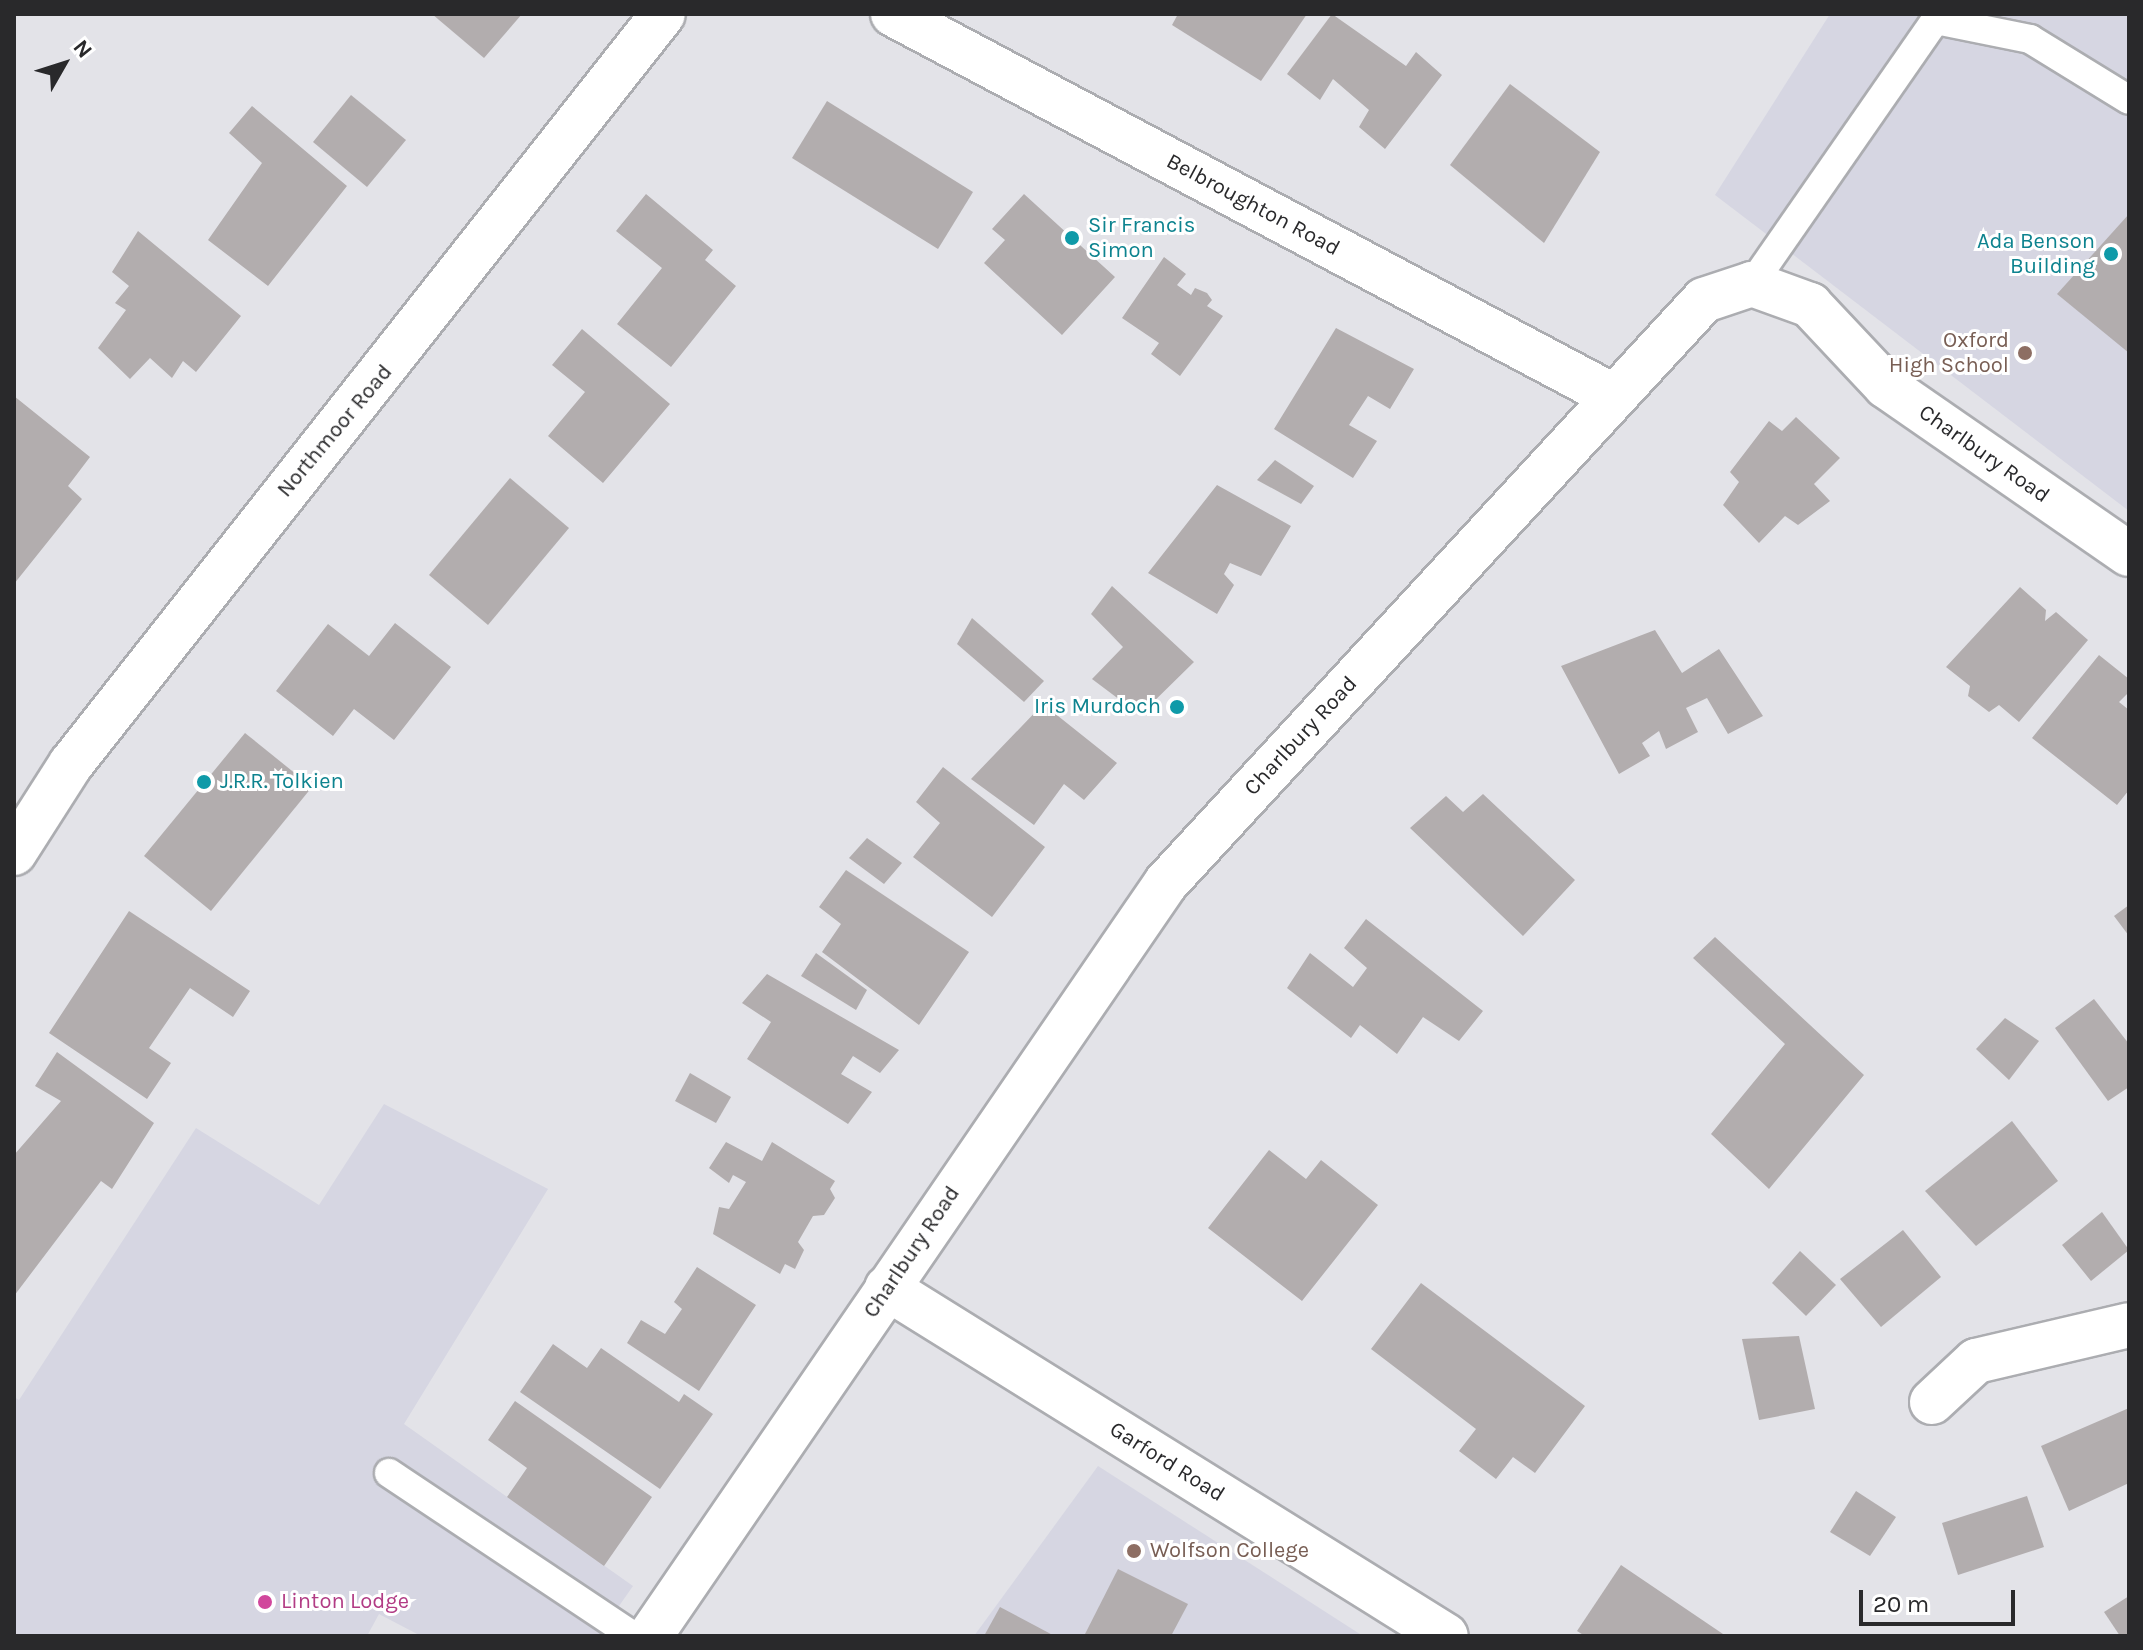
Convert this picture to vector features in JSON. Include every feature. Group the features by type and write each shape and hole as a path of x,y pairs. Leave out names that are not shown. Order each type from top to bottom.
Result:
{"street":[{"name":"Northmoor Road","path":"14,853 90,740 663,14"},
{"name":"Belbroughton Road","path":"893,14 1613,396"},
{"name":"Charlbury Road","path":"650,1636 1166,883 1704,300 1752,284 1810,305 1886,386 2129,554"},
{"name":"Garford Road","path":"887,1288 1421,1629"},
{"path":"1932,1402 1976,1361 2129,1325"}],"lane":[{"path":"1752,284 1938,17 2030,39 2129,100"},
{"path":"389,1473 633,1636"}],"shaded area":[{"name":"Oxford High School","path":"1830,14 2129,14 2129,511 1715,195"},
{"path":"384,1104 548,1189 404,1424 633,1586 598,1636 421,1636 379,1614 367,1636 14,1636 14,1397 19,1400 196,1128 319,1205"},
{"name":"Wolfson College","path":"1098,1466 1363,1636 974,1636"}],"building":[{"path":"432,14 522,14 484,58"},
{"path":"1178,14 1307,14 1261,81 1172,25"},
{"path":"1332,14 1406,66 1416,52 1442,75 1385,149 1359,127 1369,110 1333,79 1320,100 1287,74"},
{"path":"1510,84 1600,152 1544,243 1450,165"},
{"path":"351,95 406,140 367,187 313,142"},
{"path":"827,101 973,192 938,249 792,158"},
{"path":"252,106 347,186 268,286 208,240 262,163 229,133"},
{"path":"646,194 713,250 705,260 736,286 671,367 617,324 662,268 616,231"},
{"path":"1024,194 1115,277 1062,335 984,263 1005,240 992,229"},
{"name":"Ada Benson Building","path":"2129,214 2129,353 2057,294"},
{"path":"138,231 241,316 196,372 183,361 172,378 150,358 130,379 98,348 126,310 115,303 129,286 112,272"},
{"path":"1164,257 1186,274 1177,285 1191,295 1195,288 1207,293 1212,300 1207,306 1223,316 1180,376 1151,354 1159,343 1122,318"},
{"path":"1336,328 1414,369 1390,409 1368,396 1349,425 1377,441 1353,478 1274,429"},
{"path":"582,329 670,404 603,483 548,436 585,392 552,365"},
{"path":"14,396 90,457 68,486 82,499 14,584"},
{"path":"1796,417 1840,458 1814,484 1830,501 1798,525 1785,516 1759,543 1723,505 1739,482 1730,472 1769,421 1782,431"},
{"path":"1275,460 1314,486 1301,504 1257,480"},
{"path":"510,478 569,528 488,625 429,575"},
{"path":"1217,485 1291,526 1261,576 1230,563 1224,574 1234,585 1217,614 1148,573"},
{"path":"1112,586 1194,662 1140,715 1092,679 1123,647 1091,614"},
{"path":"2020,587 2046,610 2045,621 2056,612 2088,640 2019,722 1999,705 1989,712 1968,696 1970,686 1946,667"},
{"path":"972,618 1044,681 1024,702 957,644"},
{"path":"395,623 451,667 394,740 354,709 333,736 276,691 328,624 369,656"},
{"path":"1655,630 1682,673 1719,649 1763,716 1728,734 1707,698 1686,708 1698,732 1666,749 1659,731 1642,743 1650,756 1619,774 1561,666"},
{"path":"2099,655 2129,679 2129,692 2119,702 2129,710 2129,790 2117,805 2032,738"},
{"path":"1043,704 1117,763 1084,800 1064,784 1034,825 971,779"},
{"path":"245,733 312,787 211,911 144,856"},
{"path":"943,767 1045,847 992,917 913,857 940,823 916,802"},
{"path":"1483,794 1575,880 1523,936 1410,828 1446,796 1463,812"},
{"path":"867,838 902,863 884,884 849,858"},
{"path":"846,870 969,952 919,1025 822,952 841,924 819,907"},
{"path":"2129,905 2129,936 2114,916"},
{"path":"129,911 250,991 233,1017 190,988 149,1048 171,1063 147,1099 49,1033"},
{"path":"1366,919 1483,1011 1459,1041 1423,1017 1397,1054 1360,1025 1351,1038 1287,988 1310,953 1353,987 1367,968 1344,948"},
{"path":"1715,937 1864,1075 1769,1189 1711,1134 1785,1044 1693,958"},
{"path":"816,953 867,990 856,1010 801,976"},
{"path":"767,974 899,1050 880,1073 853,1056 841,1074 872,1092 848,1124 747,1059 771,1022 742,1003"},
{"path":"2094,999 2129,1044 2129,1087 2108,1101 2055,1028"},
{"path":"2005,1018 2039,1041 2009,1080 1976,1049"},
{"path":"57,1052 154,1123 112,1189 101,1181 14,1296 14,1155 61,1101 35,1086"},
{"path":"690,1073 731,1097 716,1123 675,1101"},
{"path":"2012,1121 2058,1181 1976,1246 1925,1191"},
{"path":"726,1142 762,1161 772,1142 835,1181 830,1189 835,1198 824,1215 813,1216 798,1242 804,1250 795,1269 785,1264 780,1274 713,1234 719,1207 729,1209 746,1182 733,1175 729,1183 709,1168"},
{"path":"1269,1150 1306,1179 1321,1160 1378,1205 1302,1301 1208,1228"},
{"path":"2102,1212 2129,1250 2091,1281 2062,1245"},
{"path":"1903,1230 1941,1277 1881,1327 1840,1279"},
{"path":"1800,1251 1836,1285 1806,1316 1772,1283"},
{"path":"697,1267 756,1305 699,1391 627,1343 641,1320 665,1334 682,1309 674,1302"},
{"path":"1421,1283 1585,1406 1535,1473 1513,1457 1496,1479 1459,1451 1476,1429 1371,1349"},
{"path":"1799,1336 1815,1409 1759,1420 1742,1339"},
{"path":"553,1344 587,1368 601,1348 679,1402 684,1394 713,1414 660,1489 520,1392"},
{"path":"515,1401 652,1497 604,1566 507,1497 527,1468 488,1440"},
{"path":"2129,1408 2129,1483 2069,1511 2041,1446"},
{"path":"1856,1491 1896,1517 1870,1556 1830,1532"},
{"path":"2027,1496 2044,1547 1958,1575 1942,1523"},
{"path":"1621,1565 1722,1636 1585,1636 1577,1631"},
{"path":"1118,1569 1188,1604 1171,1636 1084,1636"},
{"path":"2129,1596 2129,1636 2120,1636 2104,1612"},
{"path":"1000,1607 1049,1633 1054,1636 984,1636"}],"place":[{"name":"Sir Francis Simon","path":"1072,238"},
{"name":"Ada Benson Building","path":"2111,254"},
{"name":"Oxford High School","path":"2025,353"},
{"name":"Iris Murdoch","path":"1177,707"},
{"name":"J.R.R. Tolkien","path":"204,782"},
{"name":"Wolfson College","path":"1134,1551"},
{"name":"Linton Lodge","path":"265,1602"}]}
